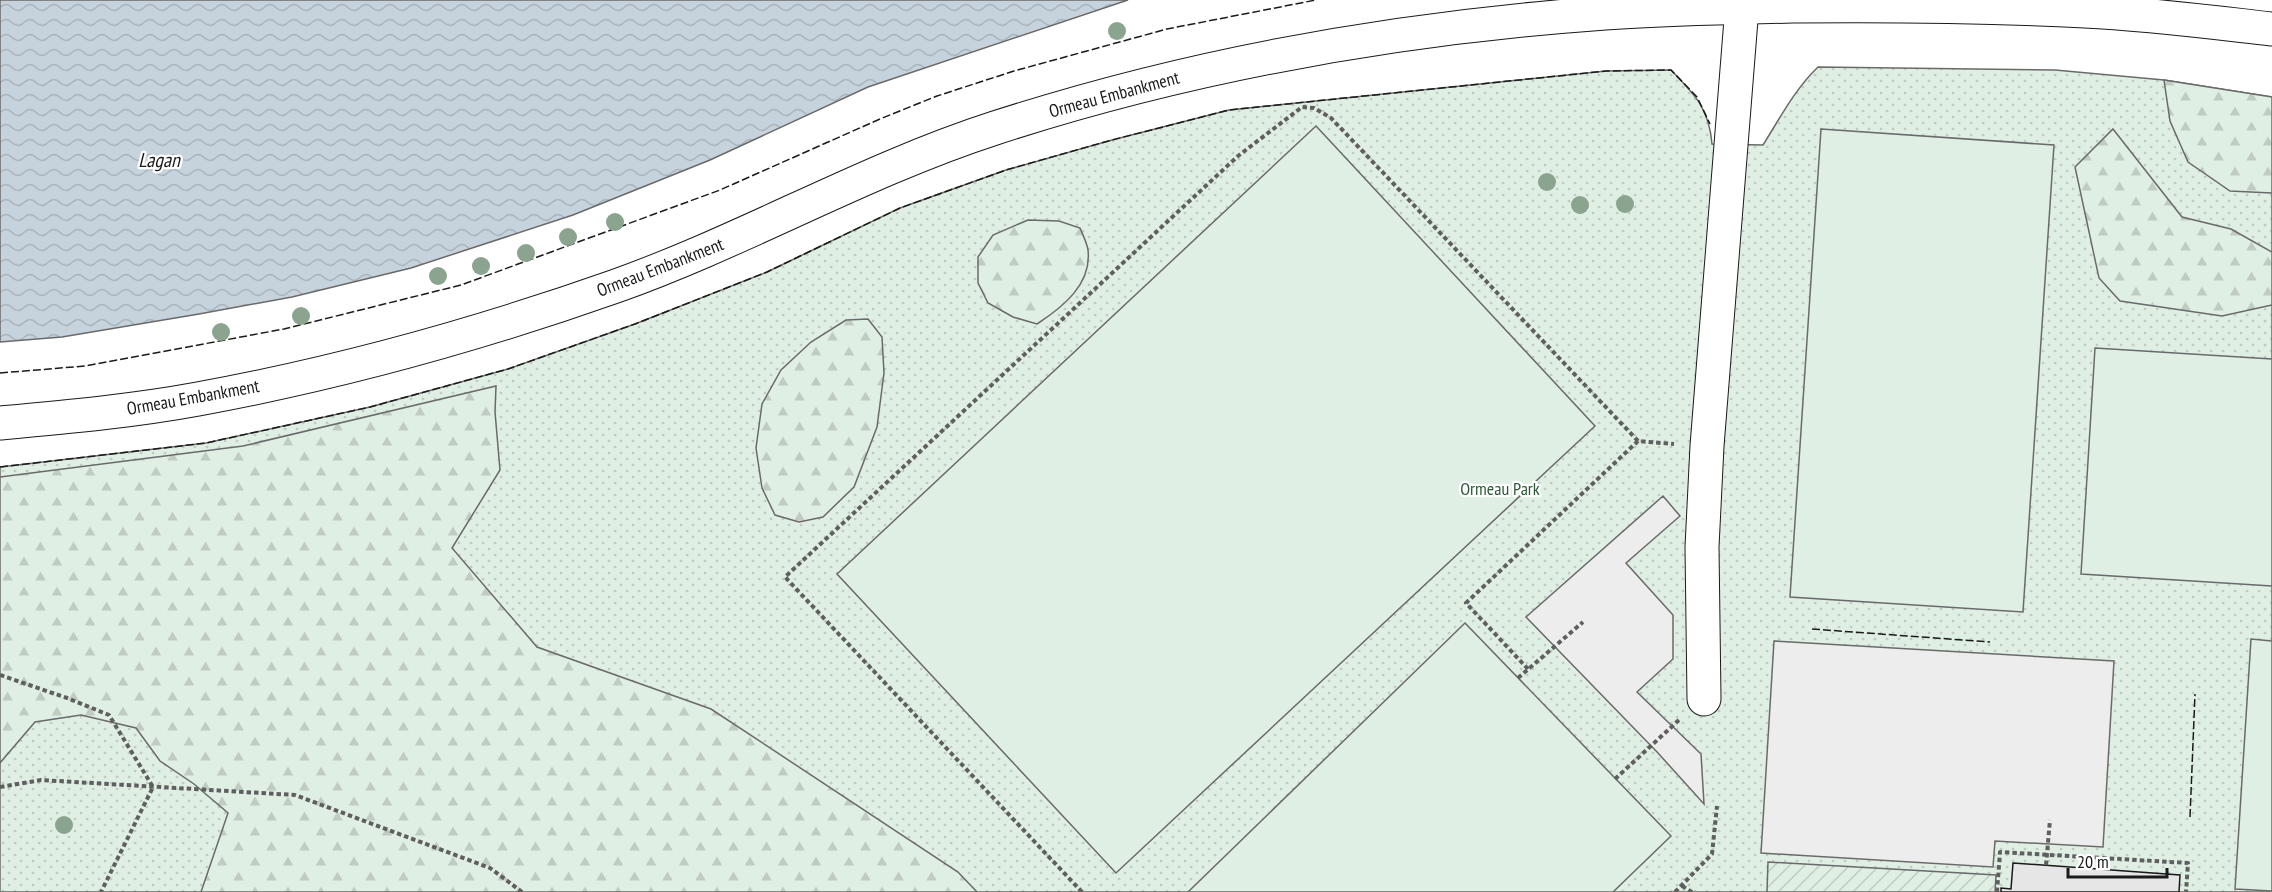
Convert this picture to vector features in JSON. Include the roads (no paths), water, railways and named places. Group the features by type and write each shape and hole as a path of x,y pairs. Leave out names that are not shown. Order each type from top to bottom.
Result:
{"street":[{"name":"Ormeau Embankment","path":"0,423 194,400 361,365 474,332 620,285 752,231 886,170 990,130 1095,98 1220,66 1469,27 1607,13 1742,7 2088,5 2272,29"},
{"path":"1693,708 1707,446 1742,7"}],"water":[{"name":"Lagan","path":"0,0 1128,0 868,87 710,160 573,215 411,268 292,297 199,314 62,337 0,342"}],"park label":[{"name":"Ormeau Park","path":"1500,488"}]}
